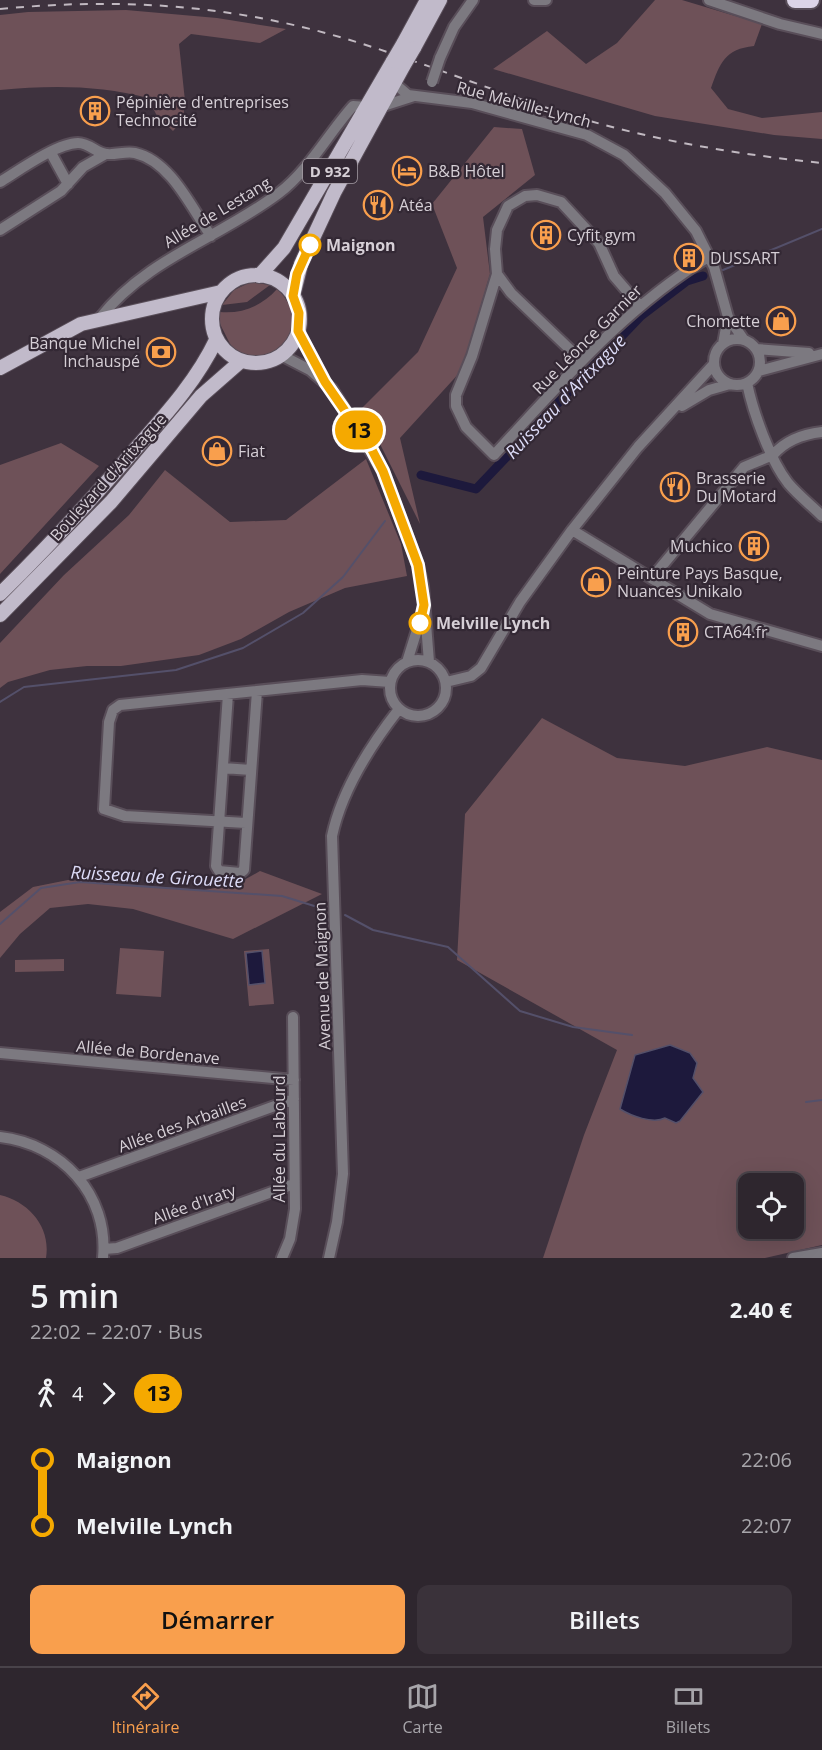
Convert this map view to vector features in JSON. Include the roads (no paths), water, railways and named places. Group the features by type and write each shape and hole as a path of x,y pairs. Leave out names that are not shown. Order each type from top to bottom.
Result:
{"highway":[{"path":"795,0 811,0"}],"main road":[{"name":"D 932","path":"408,46 427,0"},
{"name":"D 932","path":"293,296 297,274 374,107 408,46 440,0"},
{"name":"D 932","path":"259,276 284,248 374,107 394,83 398,63"},
{"path":"259,276 277,282 293,296 299,313 298,331 294,340 281,355 260,363 241,361 231,356 216,340 212,317 221,292 231,282 245,277 259,276"},
{"path":"0,368 64,332 100,318 221,292"},
{"path":"138,309 187,306 199,308 212,317"},
{"name":"Boulevard d'Aritxague","path":"0,594 97,493 171,408 198,374 216,340"},
{"name":"Boulevard d'Aritxague","path":"0,615 111,501 201,396 241,361"}],"street":[{"path":"427,96 454,27 473,0"},
{"path":"534,0 546,0"},
{"path":"709,0 780,24 822,34"},
{"path":"394,83 403,92 414,96"},
{"name":"Rue Melville-Lynch","path":"374,107 414,96 472,103 587,135 624,155 650,178 696,231 710,256 728,316"},
{"name":"Allée de Lestang","path":"100,318 118,295 160,263 211,236 280,193 309,163 353,106 374,107"},
{"path":"0,182 51,153 76,143 90,145 104,155"},
{"path":"51,153 68,184"},
{"path":"0,230 61,191 83,167 104,155 135,153 157,164 168,175 211,236"},
{"path":"582,361 511,293 497,274 495,249 497,230 508,206 525,196 537,195 561,202 599,243 614,276 639,305"},
{"name":"Rue Léonce Garnier","path":"497,274 472,356 456,395 456,406 466,427 494,455 582,361 639,305 710,256"},
{"path":"728,316 744,340 756,349 759,356 759,371"},
{"path":"723,344 728,316"},
{"path":"298,331 325,382 372,450 383,471 418,565 429,662"},
{"path":"446,682 471,676 481,668 520,602 572,530 638,447 674,411 714,364 716,353 723,344 729,340 744,340"},
{"path":"756,349 820,354"},
{"path":"674,411 709,390 730,384 747,383 759,371 820,354"},
{"path":"281,355 310,369 325,382"},
{"path":"714,364 719,377 730,384"},
{"path":"747,383 755,414 788,482 822,516"},
{"path":"652,578 744,467 773,455 780,447 799,438 822,432"},
{"path":"572,530 710,614 822,646"},
{"path":"407,662 416,640 424,605"},
{"path":"407,662 429,662 440,670 446,682 444,700 432,713 413,716 399,709 391,697 390,682 399,667 407,662"},
{"path":"246,823 112,814 104,809 113,710 120,705 362,680 390,682"},
{"path":"228,694 216,866 219,872 240,873 244,870 257,691"},
{"name":"Avenue de Maignon","path":"329,1258 337,1222 343,1174 332,836 340,807 368,752 399,709"},
{"path":"223,768 251,770"},
{"name":"Allée du Labourd","path":"282,1258 293,1225 293,1017"},
{"name":"Allée de Bordenave","path":"0,1053 294,1080"},
{"name":"Allée des Arbailles","path":"79,1177 294,1099"},
{"path":"0,1137 31,1143 52,1154 79,1177 100,1218 104,1254"},
{"name":"Allée d'Iraty","path":"104,1254 294,1184"},
{"path":"793,1258 822,1252"}],"waterway":[{"name":"Ruisseau d'Aritxague","path":"723,270 822,229"},
{"name":"Ruisseau d'Aritxague","path":"421,475 476,489 641,316 687,281 703,276"},
{"name":"Ruisseau d'Aritxague","path":"0,702 24,687 176,670 243,648 303,613 343,577 385,521"},
{"name":"Ruisseau de Girouette","path":"0,924 41,888 80,882 282,896 324,909"},
{"name":"Ruisseau de Girouette","path":"345,915 373,930 448,947 520,1011 573,1027 632,1035"},
{"name":"Ruisseau de Girouette","path":"806,1102 822,1100"}],"railway":[{"path":"0,9 105,4 175,7 245,15 351,40 592,122 657,138 722,150 822,163"}],"place":[{"name":"Pépinière d'entreprises Technocité","path":"95,111"},
{"name":"B&B Hôtel","path":"407,171"},
{"name":"Atéa","path":"378,205"},
{"name":"Cyfit gym","path":"546,235"},
{"name":"Maignon","path":"310,245"},
{"name":"DUSSART","path":"689,258"},
{"name":"Chomette","path":"781,321"},
{"name":"Banque Michel Inchauspé","path":"161,352"},
{"name":"Fiat","path":"217,451"},
{"name":"Brasserie Du Motard","path":"675,487"},
{"name":"Muchico","path":"754,546"},
{"name":"Peinture Pays Basque, Nuances Unikalo","path":"596,582"},
{"name":"Melville Lynch","path":"420,623"},
{"name":"CTA64.fr","path":"683,632"}]}
